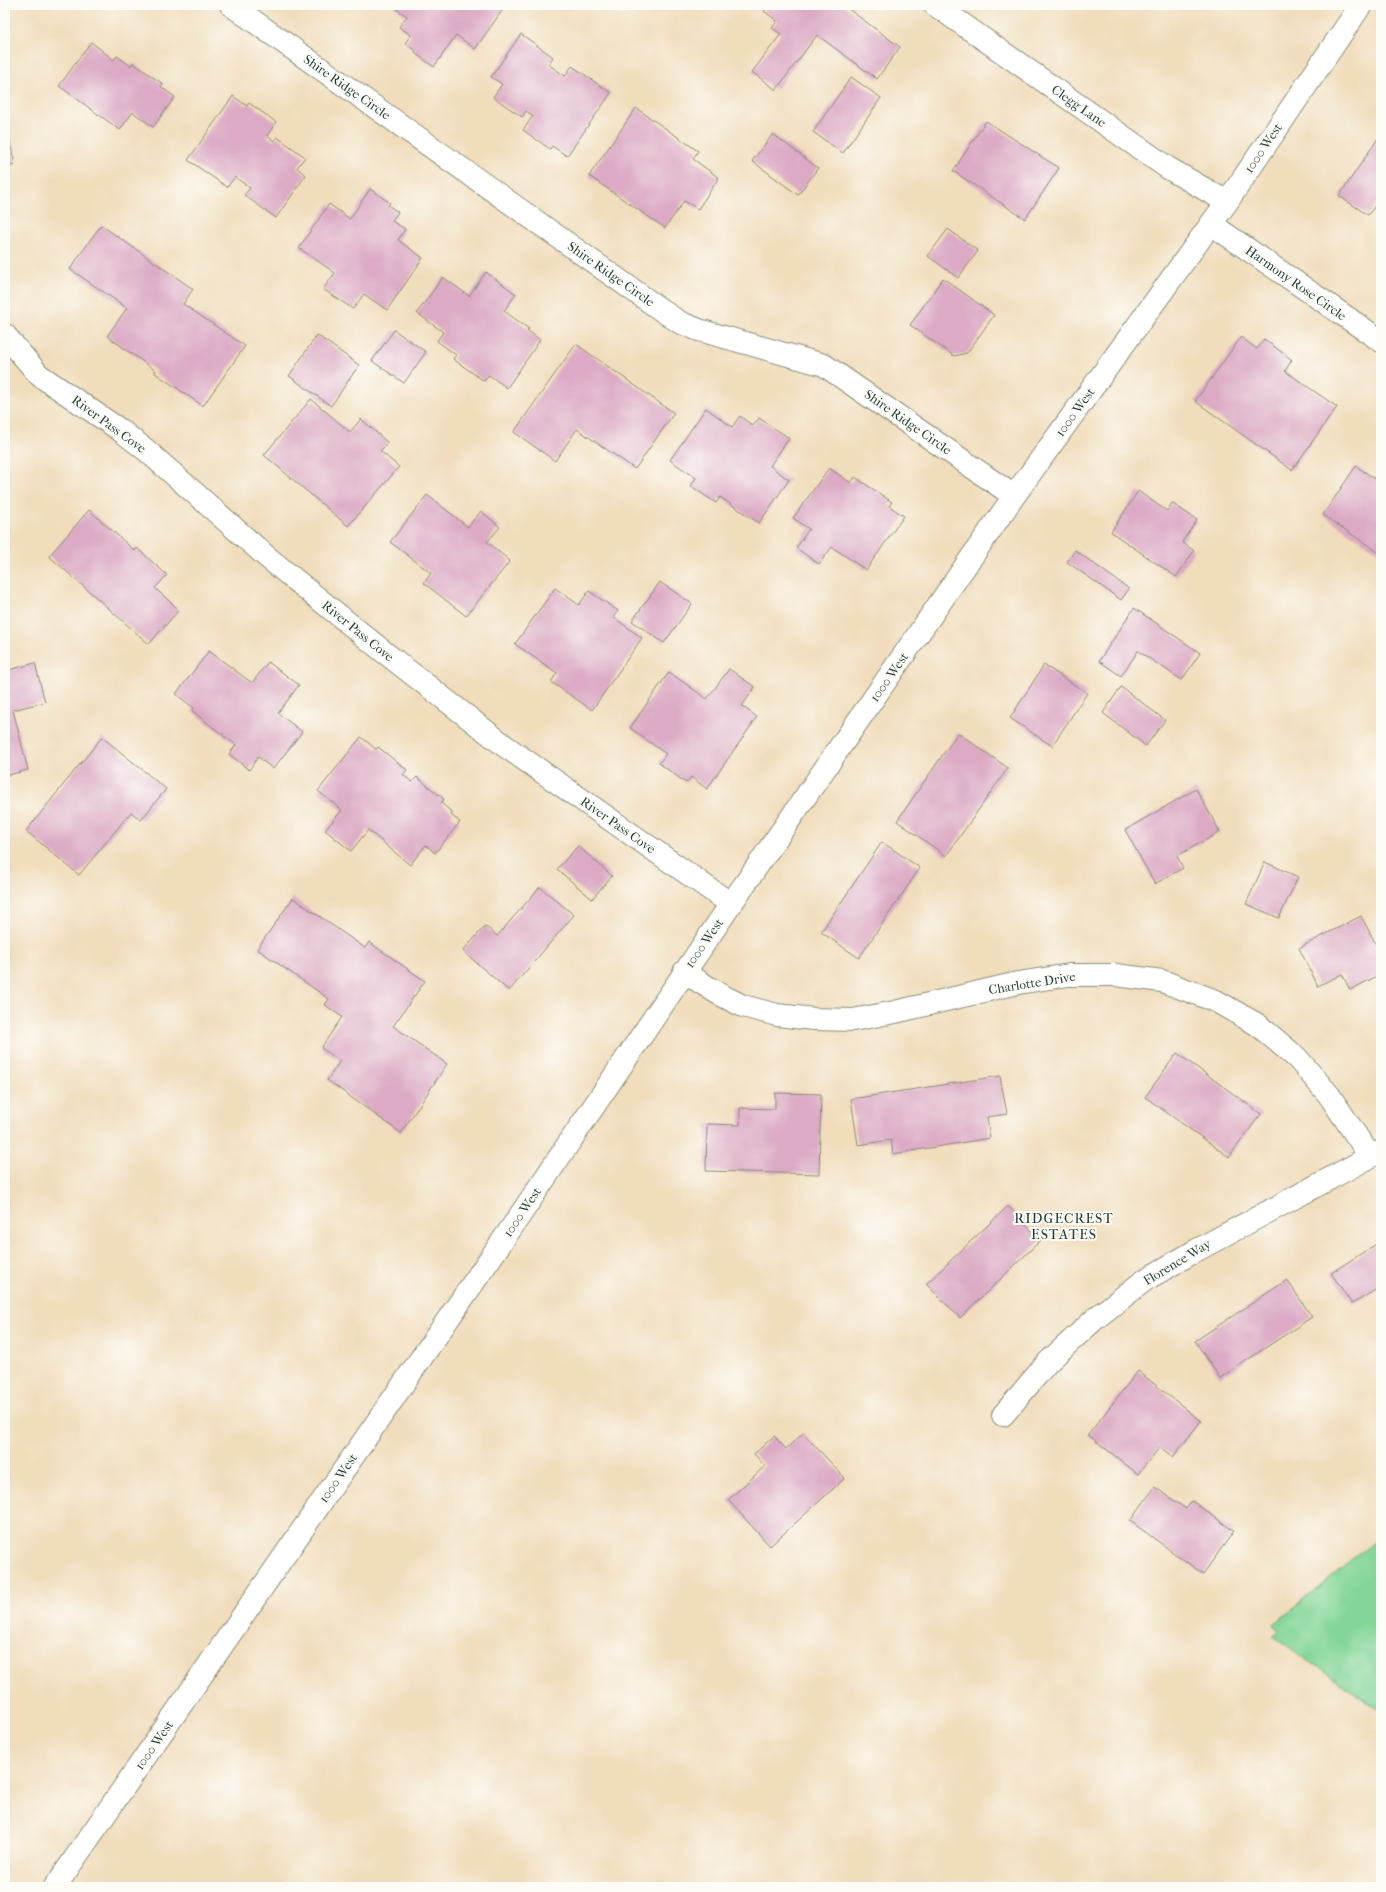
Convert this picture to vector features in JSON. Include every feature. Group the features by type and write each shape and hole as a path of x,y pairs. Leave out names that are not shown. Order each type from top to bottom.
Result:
{"street":[{"name":"Shire Ridge Circle","path":"231,5 664,312 699,330 824,365 1014,496"},
{"name":"Clegg Lane","path":"935,5 1168,168 1227,202"},
{"name":"1000 West","path":"55,1887 514,1224 731,904 1014,496 1227,202 1360,5"},
{"name":"Harmony Rose Circle","path":"1211,224 1381,341"},
{"name":"River Pass Cove","path":"5,335 39,374 120,430 146,450 267,557 390,657 505,746 731,904"},
{"name":"Charlotte Drive","path":"684,972 719,994 743,1006 778,1015 814,1019 860,1019 1018,983 1069,975 1116,976 1162,981 1216,1001 1258,1025 1297,1058 1376,1153"},
{"name":"Florence Way","path":"1003,1415 1048,1362 1096,1318 1145,1280 1197,1250 1376,1153"}],"green space":[{"path":"1381,1536 1381,1711 1273,1636 1279,1630 1273,1625"}],"building":[{"path":"397,5 500,5 504,8 475,49 456,35 434,67 415,53 416,51 405,43 411,35 399,27 407,16 395,8"},
{"path":"769,5 843,5 900,47 877,79 817,35 776,90 752,72 781,34 772,28 777,21 764,11"},
{"path":"521,34 553,57 548,64 565,76 572,66 611,93 567,156 552,146 550,149 523,130 533,116 526,111 522,117 493,97 502,84 491,77"},
{"path":"91,42 114,60 117,56 131,66 133,63 163,84 161,87 175,97 153,127 133,112 120,130 59,86"},
{"path":"851,77 881,98 843,153 813,132"},
{"path":"233,96 247,106 249,103 276,122 267,136 274,141 277,137 305,157 297,168 306,175 276,218 244,195 250,188 235,177 227,187 188,160"},
{"path":"636,108 698,151 693,159 719,178 698,209 684,201 665,228 589,176"},
{"path":"5,119 15,165 5,167"},
{"path":"986,121 1059,168 1025,219 953,171"},
{"path":"773,134 818,168 798,195 752,161"},
{"path":"1381,134 1381,198 1368,215 1339,196"},
{"path":"370,189 390,203 388,205 398,212 392,221 405,229 398,240 423,258 387,310 364,294 353,309 323,289 335,273 299,248 329,204 350,219"},
{"path":"101,225 193,289 183,304 245,346 203,406 155,373 156,371 107,336 127,308 70,269"},
{"path":"948,229 978,251 958,278 928,256"},
{"path":"486,272 516,294 504,311 529,329 527,330 540,340 507,388 489,375 484,381 453,359 456,355 437,341 443,332 417,313 443,277 469,296"},
{"path":"943,278 994,315 967,353 954,356 910,325"},
{"path":"394,330 426,352 404,383 372,361"},
{"path":"317,335 359,365 331,406 289,376"},
{"path":"1241,337 1257,349 1264,339 1292,360 1285,371 1337,407 1292,470 1195,401"},
{"path":"576,344 674,413 635,469 577,429 555,461 514,432"},
{"path":"311,399 350,432 361,419 388,443 380,451 399,467 348,526 264,455"},
{"path":"706,408 732,427 740,416 753,426 759,418 789,438 770,466 789,480 759,523 720,497 716,503 691,486 696,478 670,460"},
{"path":"1356,466 1381,483 1381,554 1323,515"},
{"path":"829,468 851,483 855,477 892,502 889,506 904,516 866,570 832,547 819,564 796,548 809,529 793,518"},
{"path":"1138,491 1167,511 1172,503 1197,520 1182,542 1194,551 1176,577 1111,532"},
{"path":"427,495 468,527 481,511 500,527 487,542 510,561 466,616 424,583 431,573 390,542"},
{"path":"89,510 135,551 137,548 167,575 155,588 179,610 149,644 49,556"},
{"path":"1075,550 1129,589 1121,600 1067,562"},
{"path":"660,582 692,604 664,643 632,621"},
{"path":"555,588 579,605 589,591 618,611 613,617 642,638 592,710 551,682 557,673 515,644"},
{"path":"1134,608 1200,653 1182,680 1138,651 1121,676 1099,661"},
{"path":"209,651 252,683 268,662 299,685 278,713 302,732 273,769 258,757 249,770 229,754 236,745 192,711 194,708 176,694"},
{"path":"35,663 45,702 13,710 28,770 5,776 5,671"},
{"path":"1044,665 1087,693 1052,746 1010,718"},
{"path":"729,669 755,687 742,706 757,717 707,789 691,777 686,783 659,763 666,754 630,728 669,672 707,699"},
{"path":"1121,687 1165,720 1146,746 1103,713"},
{"path":"958,733 1008,768 946,856 897,821"},
{"path":"102,737 166,789 141,820 131,812 79,875 26,831"},
{"path":"361,737 376,749 378,747 407,770 403,775 412,782 417,777 444,799 441,803 453,813 451,815 460,822 435,853 426,845 410,865 368,830 351,851 325,830 342,810 318,791"},
{"path":"1196,789 1220,832 1177,856 1183,868 1155,884 1125,830"},
{"path":"882,842 920,868 859,958 821,932"},
{"path":"578,846 612,876 592,899 557,869"},
{"path":"1265,862 1298,877 1279,918 1246,904"},
{"path":"540,887 574,915 509,991 463,951 485,926 497,936"},
{"path":"293,898 365,948 369,942 425,981 393,1026 447,1064 401,1133 327,1080 340,1061 321,1048 342,1017 325,1005 329,999 257,949"},
{"path":"1361,916 1381,954 1381,974 1350,990 1342,974 1318,986 1299,948"},
{"path":"1177,1053 1261,1114 1229,1157 1145,1097"},
{"path":"1000,1076 1007,1114 987,1117 990,1138 893,1154 891,1140 858,1145 851,1099"},
{"path":"775,1093 821,1094 819,1174 706,1171 707,1124 740,1125 740,1108 775,1109"},
{"path":"1008,1206 1041,1240 960,1318 926,1284"},
{"path":"1381,1241 1381,1295 1377,1289 1352,1304 1331,1273"},
{"path":"1287,1280 1312,1317 1220,1378 1195,1341"},
{"path":"1138,1371 1201,1421 1173,1457 1160,1447 1138,1474 1088,1435"},
{"path":"803,1433 845,1478 770,1546 728,1500 765,1466 754,1454 774,1436 786,1449"},
{"path":"1155,1487 1186,1509 1192,1501 1234,1531 1203,1574 1130,1521"}],"district":[{"name":"RIDGECREST ESTATES","path":"1064,1226"}]}
